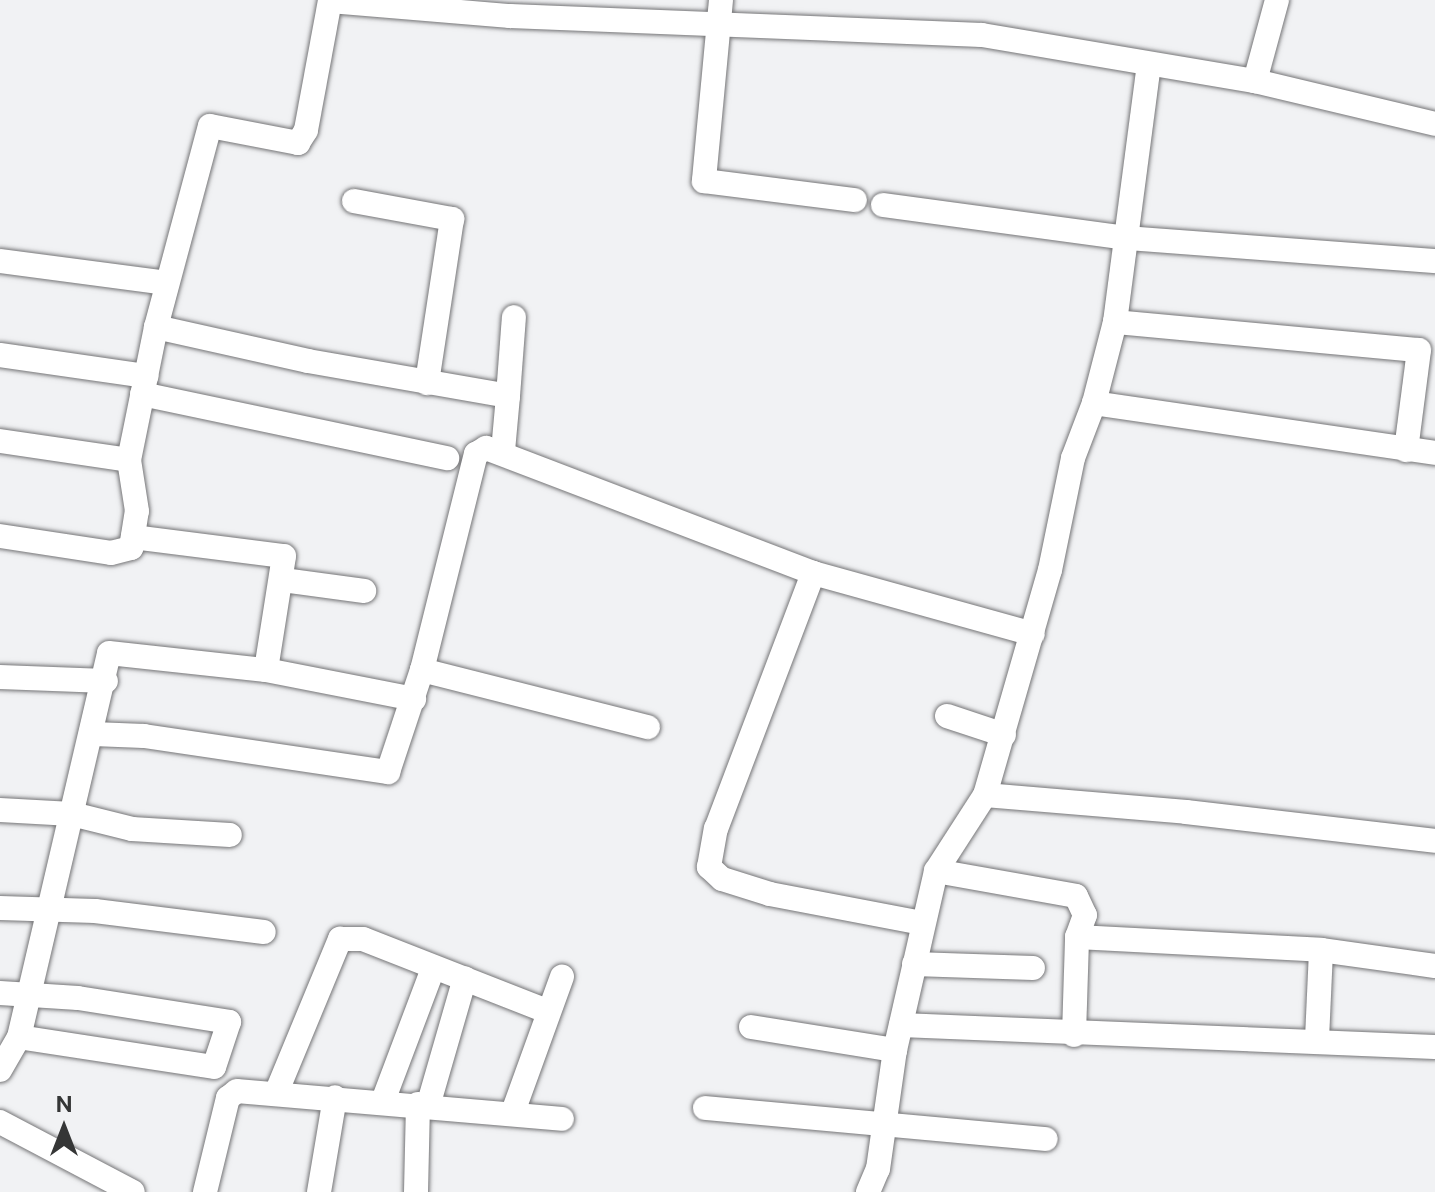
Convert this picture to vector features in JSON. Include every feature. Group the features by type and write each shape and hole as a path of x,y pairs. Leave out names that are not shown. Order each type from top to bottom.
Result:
{"street":[{"path":"0,536 111,553 131,548 137,511 129,460 156,327 210,126 288,143 303,137 330,0 510,8 719,11 982,35 1255,81 1435,124"},
{"path":"1255,81 1277,0"},
{"path":"719,11 704,181 855,200"},
{"path":"868,1192 878,1169 895,1050 936,871 985,795 1033,634 1073,458 1094,403 1115,322 1149,65"},
{"path":"354,201 452,219 427,383"},
{"path":"883,205 1127,238 1435,261"},
{"path":"0,261 167,283"},
{"path":"503,451 514,317"},
{"path":"1115,322 1419,350 1406,450"},
{"path":"156,327 427,383 508,396"},
{"path":"0,355 144,385 447,458"},
{"path":"1094,403 1435,453"},
{"path":"0,441 129,460"},
{"path":"93,734 144,736 382,773 393,768 422,670 476,454 486,448 503,451 813,573 1033,634"},
{"path":"133,537 284,556 283,580 266,670"},
{"path":"813,573 716,829 709,867 722,879 770,894 922,923"},
{"path":"283,580 364,591"},
{"path":"0,1070 19,1037 106,681 109,653 266,670 414,699"},
{"path":"422,670 648,727"},
{"path":"0,677 106,681"},
{"path":"947,716 1004,735"},
{"path":"985,795 1186,812 1435,841"},
{"path":"0,810 72,814 132,829 230,835"},
{"path":"936,871 1076,896 1085,915 1077,937 1074,1035"},
{"path":"0,908 49,907 264,932"},
{"path":"1077,937 1321,950 1435,966"},
{"path":"277,1091 340,939 363,939 433,969 465,978 547,1011"},
{"path":"1317,1039 1321,950"},
{"path":"914,964 1033,968"},
{"path":"383,1101 433,969"},
{"path":"513,1112 547,1011 562,977"},
{"path":"416,1192 423,1105 465,978"},
{"path":"0,993 29,994 229,1022 214,1067 19,1037"},
{"path":"901,1025 1074,1035 1317,1039 1435,1047"},
{"path":"751,1027 895,1050"},
{"path":"205,1192 228,1098 237,1091 277,1091 562,1119"},
{"path":"319,1192 335,1097"},
{"path":"705,1108 885,1127 1046,1139"},
{"path":"0,1122 133,1192"}]}
